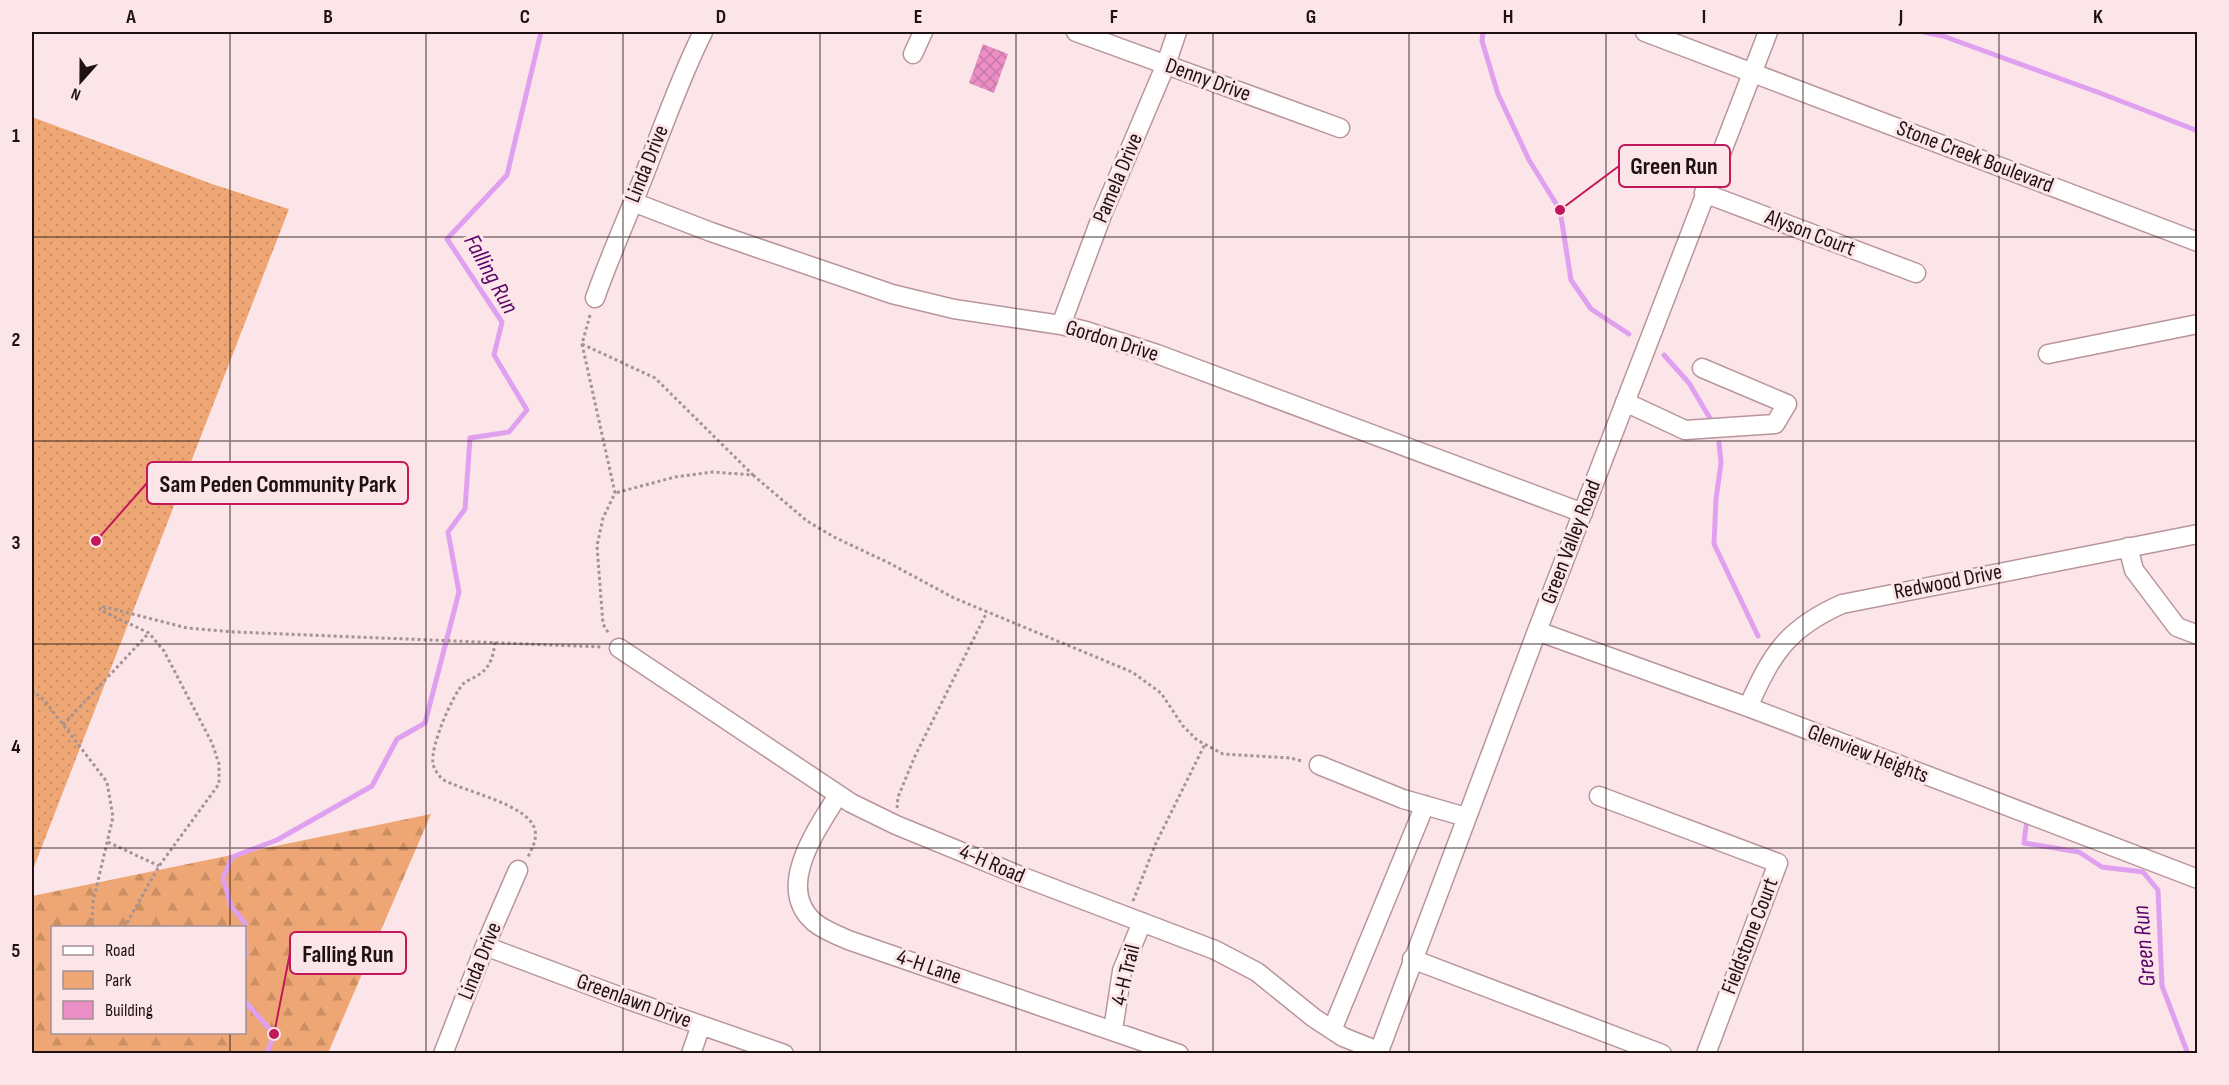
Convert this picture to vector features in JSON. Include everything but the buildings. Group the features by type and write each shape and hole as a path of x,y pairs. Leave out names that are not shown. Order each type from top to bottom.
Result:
{"street":[{"name":"Linda Drive","path":"595,298 608,259 633,202 684,69 703,32"},
{"path":"913,54 923,32"},
{"name":"Denny Drive","path":"1076,32 1340,128"},
{"name":"Pamela Drive","path":"1061,325 1102,215 1178,32"},
{"name":"Stone Creek Boulevard","path":"1646,32 2198,242"},
{"name":"Green Valley Road","path":"1378,1052 1536,631 1768,32"},
{"name":"Alyson Court","path":"1704,193 1916,273"},
{"name":"Gordon Drive","path":"633,202 711,232 892,294 954,309 1061,325 1157,354 1582,513"},
{"path":"2048,354 2198,324"},
{"path":"1625,402 1685,430 1775,424 1787,404 1702,368"},
{"name":"Redwood Drive","path":"1748,707 1766,666 1783,643 1807,621 1842,604 2198,534"},
{"path":"2128,547 2134,570 2177,627 2198,635"},
{"name":"Glenview Heights","path":"1536,631 1748,707 2198,879"},
{"name":"4-H Road","path":"619,648 838,795 896,825 1023,878 1215,950 1257,972 1314,1018 1343,1037 1378,1052"},
{"path":"1319,765 1403,799 1466,817"},
{"name":"4-H Lane","path":"838,795 810,842 798,877 801,903 815,922 851,941 1179,1053"},
{"name":"Fieldstone Court","path":"1599,795 1778,863 1706,1053"},
{"path":"1332,1030 1425,805"},
{"name":"Linda Drive","path":"443,1053 518,870"},
{"name":"4-H Trail","path":"1113,1030 1122,971 1142,922"},
{"name":"Greenlawn Drive","path":"485,946 628,1000 784,1053"},
{"path":"1412,959 1662,1053"},
{"path":"690,1053 701,1025"}],"path":[{"path":"595,298 582,344 615,494 603,518 597,546 603,624 619,648"},
{"path":"582,344 655,378 753,474 807,520 834,537 954,598 1132,672 1161,693 1183,726 1197,740 1223,754 1290,758 1319,765"},
{"path":"615,494 675,477 712,472 753,474"},
{"path":"125,926 159,866 219,784 219,764 212,742 164,651 149,633 99,610 101,606 187,628 235,632 619,648"},
{"path":"896,825 898,797 915,756 987,612"},
{"path":"63,725 149,633"},
{"path":"495,642 494,657 487,669 464,683 456,694 441,729 432,761 435,771 442,779 452,785 505,804 524,814 530,820 534,828 534,846 518,870"},
{"path":"32,690 45,701 107,782 113,817 93,902 92,926"},
{"path":"1142,922 1132,903 1156,843 1205,744"},
{"path":"108,842 159,866"}],"green space":[{"path":"32,117 212,184 289,209 32,872"},
{"path":"431,814 328,1053 32,1053 32,896"}],"waterway":[{"name":"Falling Run","path":"245,926 231,906 223,878 232,857 277,840 372,786 397,739 425,723 459,592 448,532 465,509 470,438 509,432 527,410 494,355 502,322 447,239 507,175 541,32"},
{"name":"Green Run","path":"1483,32 1482,41 1498,94 1529,160 1560,210 1571,280 1591,309 1629,334"},
{"path":"1924,32 1943,36 2198,131"},
{"name":"Green Run","path":"1664,355 1689,383 1711,420"},
{"name":"Green Run","path":"1719,443 1721,463 1716,499 1714,544 1758,636"},
{"name":"Green Run","path":"2026,826 2024,843 2079,852 2102,867 2143,872 2158,890 2162,986 2188,1054"},
{"name":"Falling Run","path":"246,1002 274,1034 267,1054"}],"place":[{"name":"Green Run","path":"1560,210"},
{"name":"Sam Peden Community Park","path":"96,541"},
{"name":"Falling Run","path":"274,1034"}]}
